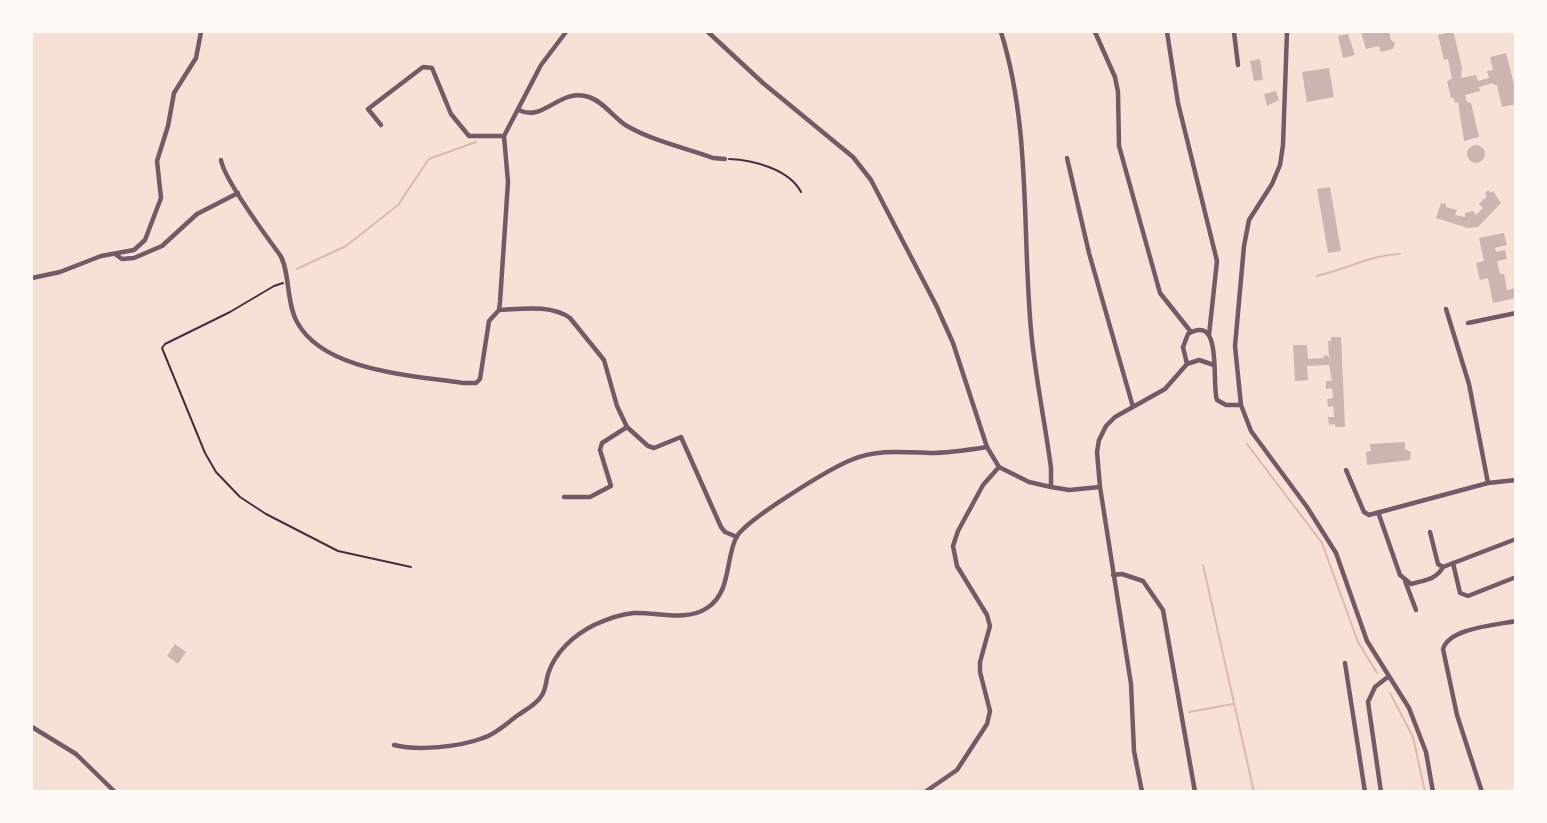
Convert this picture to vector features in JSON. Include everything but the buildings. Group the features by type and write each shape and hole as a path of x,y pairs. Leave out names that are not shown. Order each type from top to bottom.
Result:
{"street":[{"path":"32,278 60,272 101,256 140,247 161,198 157,161 168,126 174,93 196,58 201,32"},
{"path":"221,160 238,193 285,264 285,283 298,325 312,341 330,354 353,363 476,383 480,379 489,321 499,310 508,182 504,136 541,65 566,32"},
{"path":"708,32 763,83 853,157 871,180 953,343 988,447 999,467 1029,482 1051,487 1069,490 1100,487"},
{"path":"1001,32 1017,113 1025,193 1031,331 1051,468 1051,487"},
{"path":"1095,32 1115,77 1118,92 1119,146 1160,293 1191,332"},
{"path":"1167,32 1178,103 1217,261 1209,335 1213,345 1214,390 1217,400 1226,405 1241,405"},
{"path":"1234,32 1238,65"},
{"path":"1287,32 1280,165 1272,184 1249,220 1244,246 1235,346 1241,405 1251,431 1307,507 1336,553 1367,641 1409,708 1426,752 1433,792"},
{"path":"381,125 368,109 423,67 432,68 451,114 469,136 504,136"},
{"path":"519,110 530,114 565,97 590,97 628,127 713,158 724,159"},
{"path":"1068,158 1088,253 1133,407"},
{"path":"115,254 122,259 134,258 155,250 168,243 197,214 238,193"},
{"path":"499,310 535,309 563,313 570,318 604,360 617,406 627,427 648,446 654,448 681,437 721,527 725,533 737,537"},
{"path":"1446,309 1469,384 1488,483"},
{"path":"1468,323 1516,313"},
{"path":"1187,364 1183,347 1185,338 1191,332 1203,331 1209,335"},
{"path":"1142,792 1133,743 1130,684 1100,487 1097,452 1099,440 1115,417 1165,389 1187,364 1199,360 1214,365"},
{"path":"564,497 590,497 611,486 600,450 602,443 627,427"},
{"path":"394,745 409,749 431,747 472,741 492,734 536,702 542,695 549,672 564,647 596,624 631,613 686,615 709,607 724,585 737,537 757,517 852,459 898,451 931,453 988,447"},
{"path":"925,792 957,770 987,724 990,710 980,662 990,626 987,615 957,566 953,546 958,531 983,485 999,467"},
{"path":"1346,470 1364,512 1369,515 1488,483 1516,480"},
{"path":"1378,512 1400,575 1410,584 1433,579 1443,567 1516,539"},
{"path":"1430,532 1438,564 1443,567"},
{"path":"1452,563 1460,593 1468,596 1516,578"},
{"path":"1113,575 1122,574 1143,580 1163,610 1195,792"},
{"path":"1405,580 1416,610"},
{"path":"1482,792 1457,715 1443,653 1444,644 1456,634 1516,621"},
{"path":"1345,663 1365,792"},
{"path":"1381,792 1368,702 1375,687 1389,676"},
{"path":"32,727 76,754 115,792"}],"path":[{"path":"724,159 757,162 787,177 801,192"},
{"path":"285,283 274,286 230,312 164,344 162,348 205,453 225,482 266,514 338,551 411,567"}],"waterway":[{"path":"297,269 346,246 398,205 429,159 476,142"},
{"path":"1316,276 1378,257 1400,254"},
{"path":"1247,444 1322,543 1358,642 1377,673"},
{"path":"1203,565 1254,792"},
{"path":"1390,693 1413,737 1425,792"},
{"path":"1189,712 1233,704"}]}
